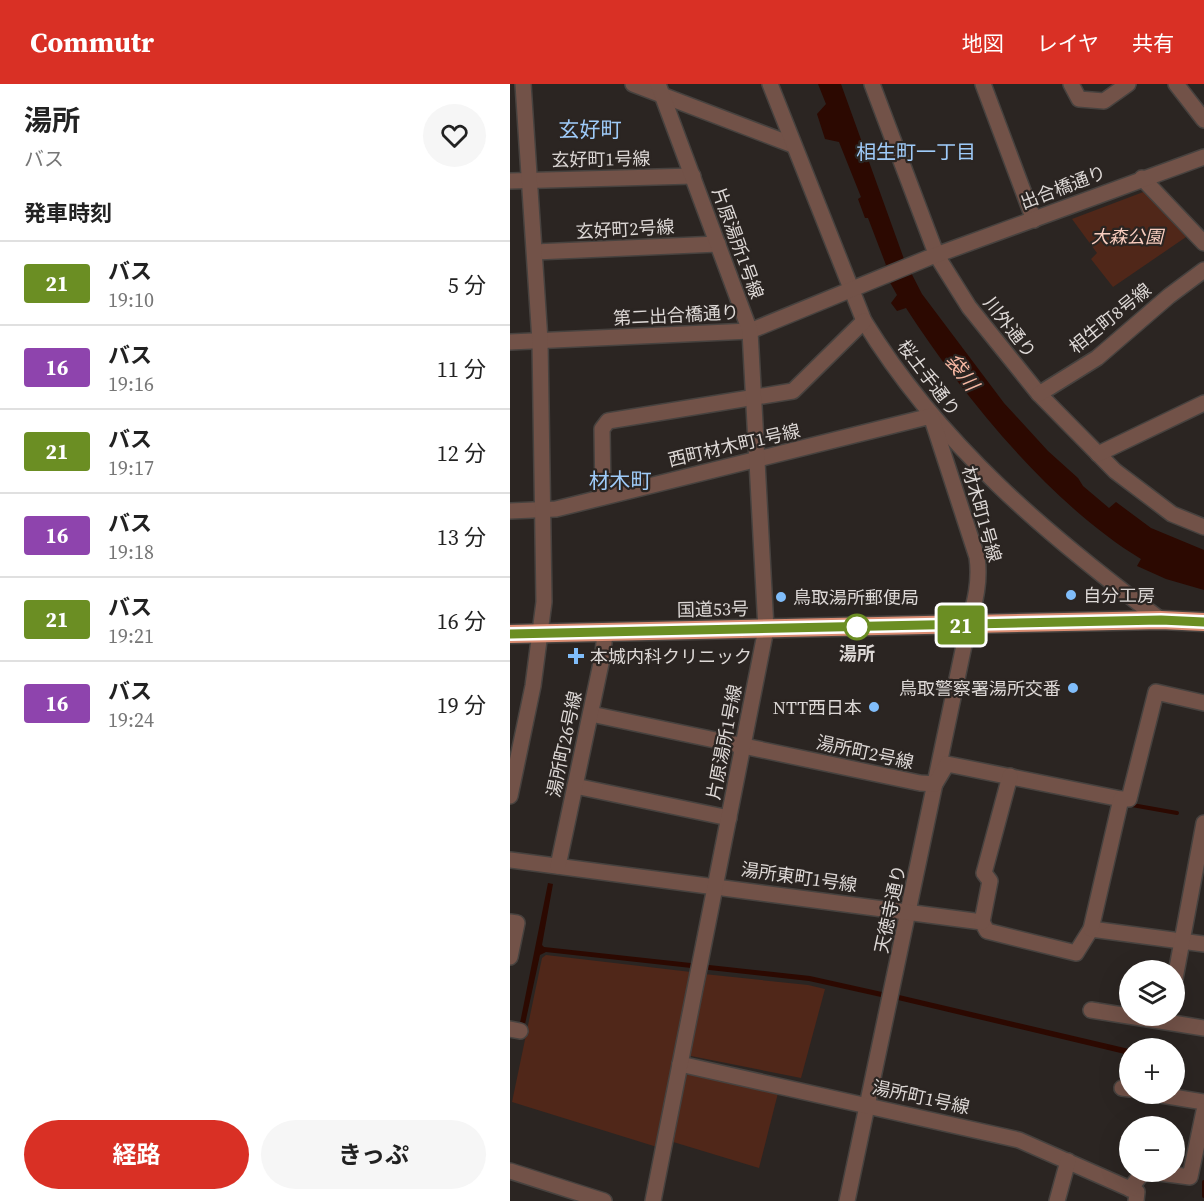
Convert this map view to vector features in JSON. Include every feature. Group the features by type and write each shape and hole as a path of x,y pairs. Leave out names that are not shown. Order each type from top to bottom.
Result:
{"highway":[{"name":"国道53号","path":"510,634 1161,620 1204,622"}],"street":[{"path":"510,796 513,768 533,686 543,602 540,341 524,84"},
{"path":"633,84 660,89 793,145"},
{"name":"桜土手通り","path":"770,84 864,321 886,357 958,447 1036,519 1109,581 1161,620"},
{"name":"川外通り","path":"872,84 933,257 969,307 1039,394 1098,454 1148,498 1172,514 1204,527"},
{"path":"983,84 1034,219"},
{"path":"1071,84 1079,99 1104,101 1128,84"},
{"path":"1176,84 1204,120"},
{"name":"片原湯所1号線","path":"653,1201 766,629 750,332 660,89"},
{"name":"出合橋通り","path":"933,257 1142,178 1204,158"},
{"name":"玄好町1号線","path":"510,181 693,176"},
{"path":"1142,178 1204,243"},
{"name":"玄好町2号線","path":"535,252 718,244"},
{"name":"第二出合橋通り","path":"510,342 750,332 872,280 933,257"},
{"name":"相生町8号線","path":"1039,394 1097,358 1169,296 1204,270"},
{"path":"603,497 602,429 608,421 793,391 864,321"},
{"path":"1098,454 1204,403"},
{"name":"西町材木町1号線","path":"510,512 541,512 931,416"},
{"name":"材木町1号線","path":"931,416 977,557 980,574 978,594 969,625"},
{"name":"天徳寺通り","path":"847,1201 969,625"},
{"name":"湯所町26号線","path":"558,866 591,714 605,631"},
{"path":"1204,703 1156,692 1129,799 1121,800 1090,928 1204,944"},
{"name":"湯所町2号線","path":"591,714 743,747 935,784 947,764 1121,800"},
{"path":"982,922 990,881 984,873 1010,776"},
{"path":"575,786 729,818"},
{"path":"1177,960 1204,823"},
{"name":"湯所東町1号線","path":"510,860 982,922 987,931 1076,953 1090,928"},
{"path":"510,922 517,923 510,957"},
{"path":"1091,1010 1119,1013"},
{"path":"1185,1023 1204,1028"},
{"name":"湯所町1号線","path":"680,1064 1019,1140 1068,1161 1133,1195"},
{"path":"1185,1099 1204,1102"},
{"path":"1185,1176 1190,1177 1200,1153 1204,1111"},
{"path":"1057,1201 1068,1161"},
{"path":"510,1170 604,1201"}],"green space":[{"name":"大森公園","path":"1146,191 1189,235 1113,287 1091,259 1097,253 1072,219"},
{"path":"546,955 691,972 657,1147 512,1102 542,958"},
{"path":"704,974 808,985 825,989 801,1078 691,1056 688,1050"},
{"path":"688,1074 778,1093 759,1168 670,1141 681,1076"}],"water":[{"name":"袋川","path":"818,84 841,84 904,259 922,294 1004,403 1048,451 1078,478 1083,486 1109,508 1116,502 1151,528 1204,550 1204,590 1166,579 1137,566 1141,559 1107,536 1074,509 1042,479 981,412 906,308 897,311 891,303 897,295 882,268 886,265 868,218 865,218 858,199 861,197 839,142 825,139 817,114 826,104"},
{"path":"548,883 553,884 542,945 544,947 810,976 882,992 881,997 809,981 546,952 540,955 525,1024 520,1023"},
{"path":"899,995 1119,1047 1119,1053 898,1000"}],"waterway":[{"path":"1132,805 1177,813"},
{"path":"1204,1182 1204,1196"}],"bus line":[{"name":"21","path":"510,634 1161,620 1204,622"}],"place":[{"name":"自分工房","path":"1071,595"},
{"name":"鳥取湯所郵便局","path":"781,597"},
{"name":"湯所","path":"857,627"},
{"name":"本城内科クリニック","path":"576,656"},
{"name":"鳥取警察署湯所交番","path":"1073,688"},
{"name":"NTT西日本","path":"874,707"}],"district":[{"name":"玄好町","path":"590,129"},
{"name":"相生町一丁目","path":"916,152"},
{"name":"材木町","path":"620,480"}]}
